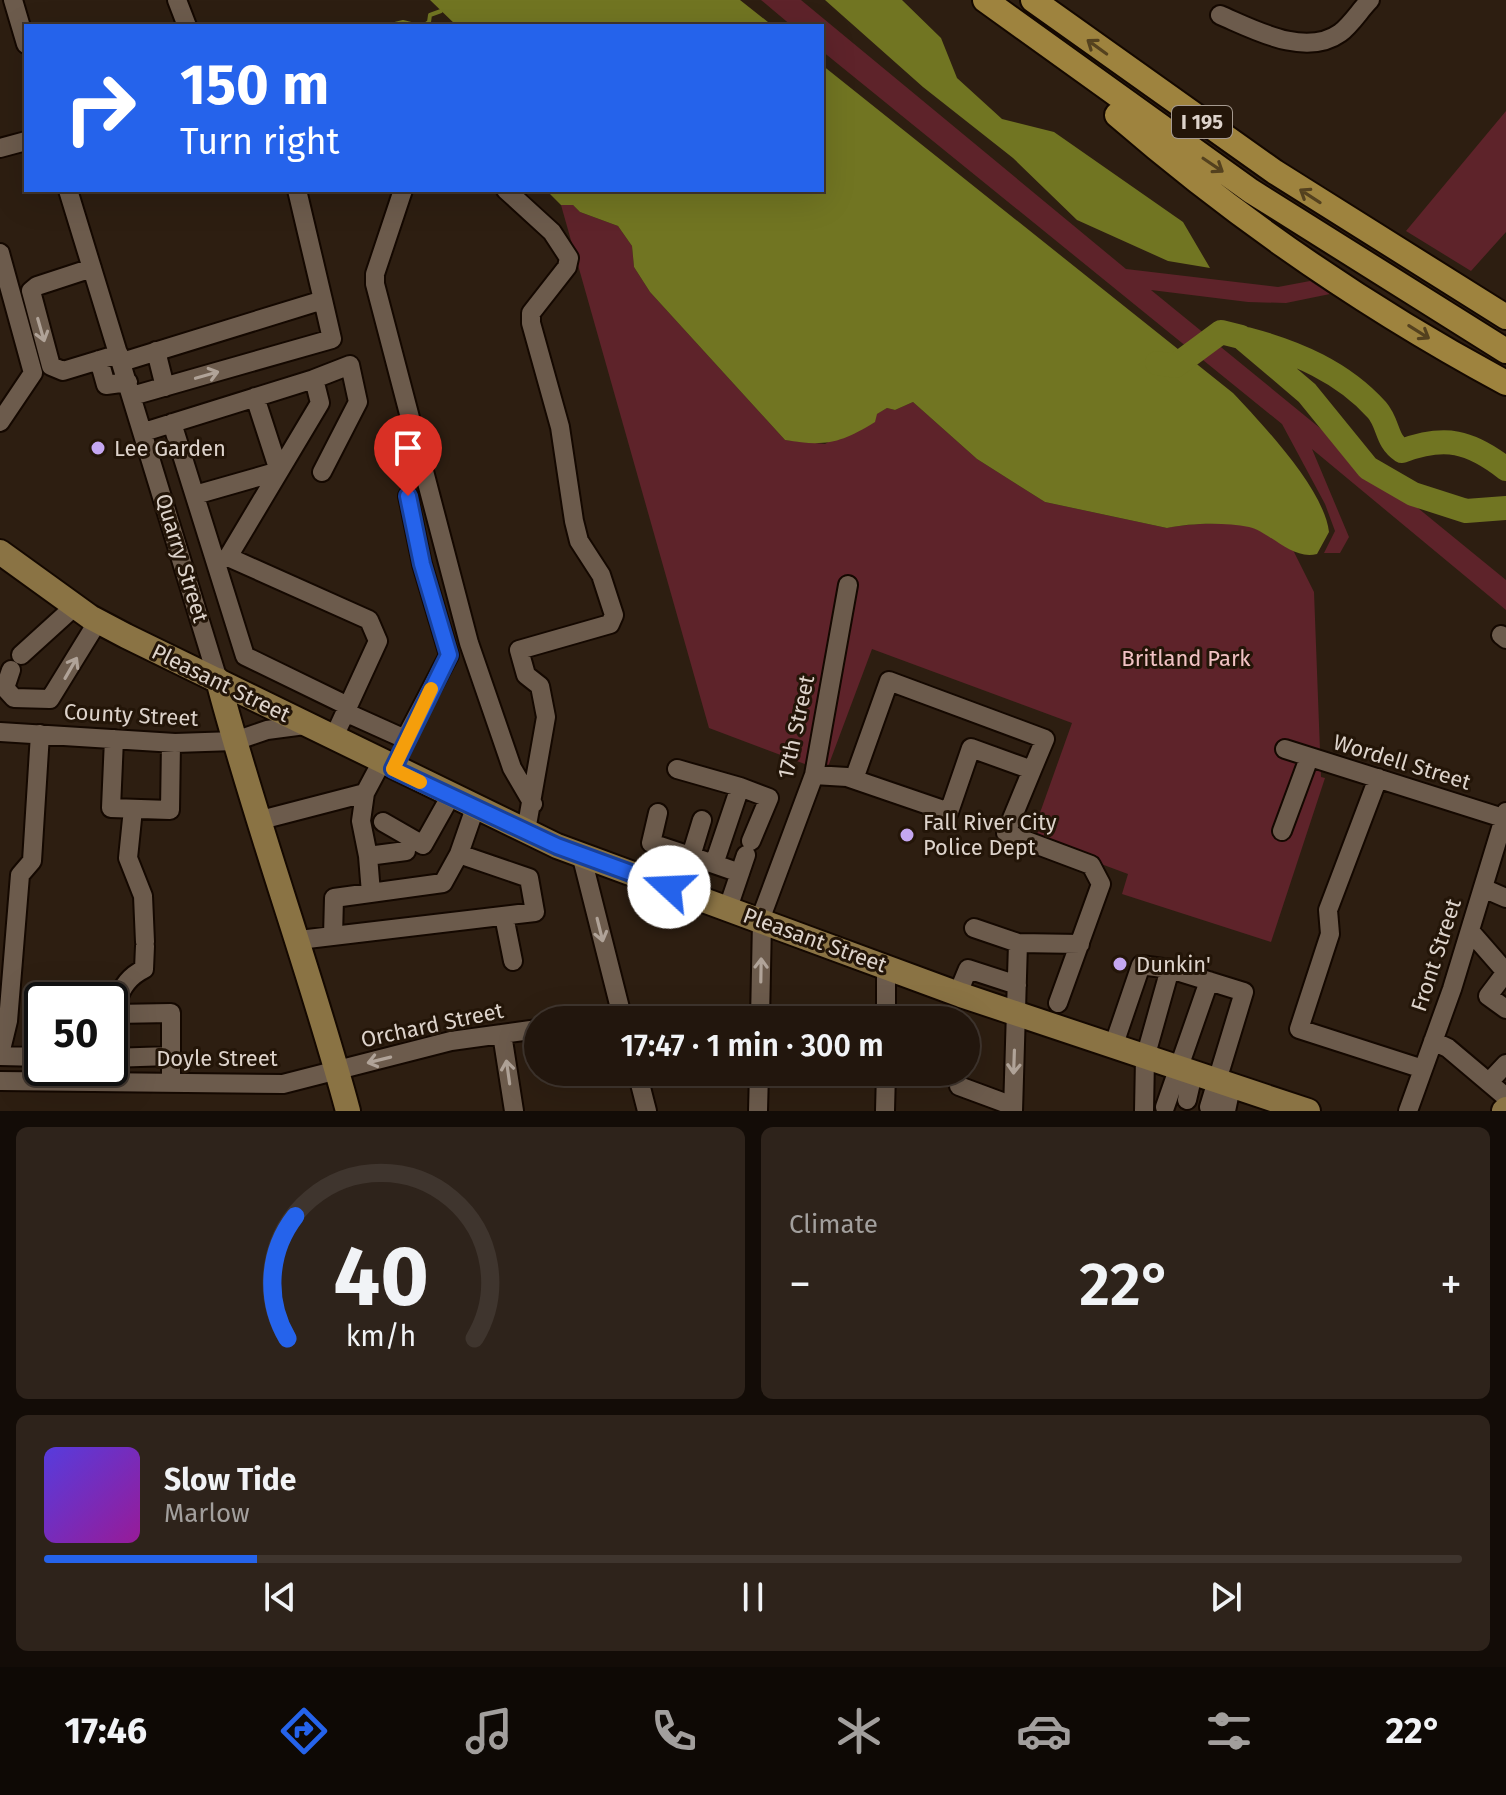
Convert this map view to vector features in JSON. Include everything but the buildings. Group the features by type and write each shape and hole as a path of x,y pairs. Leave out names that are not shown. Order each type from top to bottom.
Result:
{"highway":[{"name":"I 195","path":"985,0 1180,143 1349,256 1506,351"},
{"name":"I 195","path":"1033,0 1195,117 1376,238 1506,317"},
{"path":"1013,22 1126,123 1218,198 1357,294 1506,383"},
{"path":"1419,265 1506,305"},
{"path":"1481,370 1506,395"}],"main road":[{"name":"Pleasant Street","path":"0,552 98,621 450,797 526,831 669,887 958,993 1187,1072 1233,1092 1308,1111"},
{"name":"Quarry Street","path":"218,680 299,940 348,1111"}],"street":[{"path":"13,0 24,37"},
{"path":"177,0 186,24"},
{"path":"1220,15 1282,38 1315,42 1340,33 1370,0"},
{"path":"0,148 24,142"},
{"name":"Quarry Street","path":"69,192 218,680"},
{"path":"99,360 106,385 130,389 165,387 332,339 297,192"},
{"path":"402,192 375,274 375,284 469,643 512,768 533,804"},
{"path":"508,192 552,232 569,258 567,267 531,313 531,323 560,427 579,541 601,575 614,615 610,624 519,650 526,675 540,686 546,717 526,831"},
{"path":"0,253 33,373 0,422"},
{"path":"92,268 37,286 31,297 51,366 63,371 99,360 156,351 323,300"},
{"path":"156,351 165,387"},
{"path":"144,432 350,365 358,402 322,472"},
{"path":"220,554 279,471 320,403 314,379"},
{"path":"255,397 279,471"},
{"path":"172,423 195,495 220,554 245,656 405,739"},
{"path":"195,495 279,471"},
{"path":"371,893 361,821 365,793 405,739 449,655 422,564 408,496"},
{"path":"182,559 220,554 369,620 378,641 333,739"},
{"name":"17th Street","path":"760,1006 761,920 814,775 848,585"},
{"path":"75,606 16,662 5,688 14,698 50,699 98,621"},
{"path":"854,779 889,681 1045,739 1006,833 1091,865 1099,874 1101,884 1058,1003"},
{"name":"County Street","path":"0,732 171,743 235,741 282,727 305,725"},
{"path":"24,1056 0,1055 8,1021 20,875 32,861 40,734"},
{"path":"114,739 111,808 170,810 171,743"},
{"path":"814,775 854,779 949,812 971,748 1032,770"},
{"name":"Wordell Street","path":"1285,749 1505,816"},
{"path":"1282,831 1309,758"},
{"path":"677,769 769,798 728,908"},
{"path":"1378,778 1328,910 1330,934 1299,1029 1423,1069"},
{"path":"714,864 740,787"},
{"path":"261,820 365,793"},
{"path":"383,822 423,845 450,797"},
{"path":"333,936 334,898 443,883 459,854 475,808"},
{"path":"128,982 144,969 145,944 143,896 128,858 133,809"},
{"path":"658,813 651,843 740,873"},
{"name":"Front Street","path":"1408,1111 1470,931 1505,816"},
{"path":"669,887 702,820"},
{"path":"368,856 406,851"},
{"path":"299,940 535,912 529,878 459,854"},
{"path":"581,854 620,1006"},
{"path":"1483,888 1506,898"},
{"path":"504,916 513,961"},
{"path":"974,928 1018,943 1080,944"},
{"path":"1470,931 1506,971 1488,996 1506,1009"},
{"path":"959,1086 1013,1109 1018,943"},
{"path":"1113,1047 1141,965 1170,969 1244,992 1233,1092 1217,1109"},
{"path":"886,967 886,1006"},
{"path":"958,993 968,969 1017,985"},
{"path":"1170,969 1145,1058 1144,1107 1165,1109 1187,1072"},
{"path":"1187,1100 1187,1072 1209,981"},
{"path":"128,1014 171,1013 171,1083"},
{"name":"Orchard Street","path":"337,1070 451,1041 524,1031"},
{"path":"502,1034 514,1111"},
{"path":"1433,1041 1506,1097"},
{"path":"128,1057 170,1056"},
{"path":"1489,1082 1506,1064"},
{"name":"Doyle Street","path":"0,1081 283,1084 337,1070"},
{"path":"641,1086 647,1111"},
{"path":"758,1111 759,1086"},
{"path":"885,1111 886,1086"}],"green space":[{"path":"761,0 801,0 1126,269 1278,287 1310,281 1330,294 1286,303 1248,302 1151,290 1506,580 1506,610 1312,449 1349,537 1340,553 1324,553 1335,531 1325,504 1282,424 824,53 824,24 790,24"},
{"path":"1506,111 1506,232 1471,271 1406,231"},
{"name":"Britland Park","path":"561,205 573,205 580,212 618,226 632,246 634,267 650,292 785,440 825,444 887,408 895,410 913,402 977,459 1045,502 1167,528 1244,525 1292,548 1314,592 1321,777 1325,778 1271,942 1122,894 1128,874 1031,838 1072,723 872,649 826,772 709,728"}],"shaded area":[{"path":"430,0 740,0 770,24 455,24"},
{"path":"825,0 902,0 941,38 957,78 1002,119 1054,132 1183,222 1210,268 1168,261 1077,220 1013,158 923,87"},
{"path":"824,67 1233,393 1304,478 1325,515 1329,532 1317,554 1308,555 1290,550 1249,527 1208,524 1167,528 1045,502 977,459 913,402 895,410 887,408 877,414 875,422 832,442 785,440 650,292 634,267 632,246 618,226 580,212 573,205 561,205 548,192 824,192"}],"waterway":[{"path":"426,24 430,15 441,11"},
{"path":"395,24 411,24"},
{"path":"1157,363 1175,366 1221,332 1241,337 1307,393 1368,468 1413,494 1466,511 1506,508"},
{"path":"1247,339 1301,357 1334,374 1377,410 1393,442 1402,451 1431,443 1457,444 1481,452 1506,469"}],"slow traffic":[{"path":"420,782 393,769 431,689"}],"place":[{"name":"Lee Garden","path":"98,448"},
{"name":"Fall River City Police Dept","path":"907,835"},
{"name":"Dunkin'","path":"1120,964"}],"route":[{"path":"408,496 422,564 449,655 405,739 393,769 557,846 669,887"}]}
